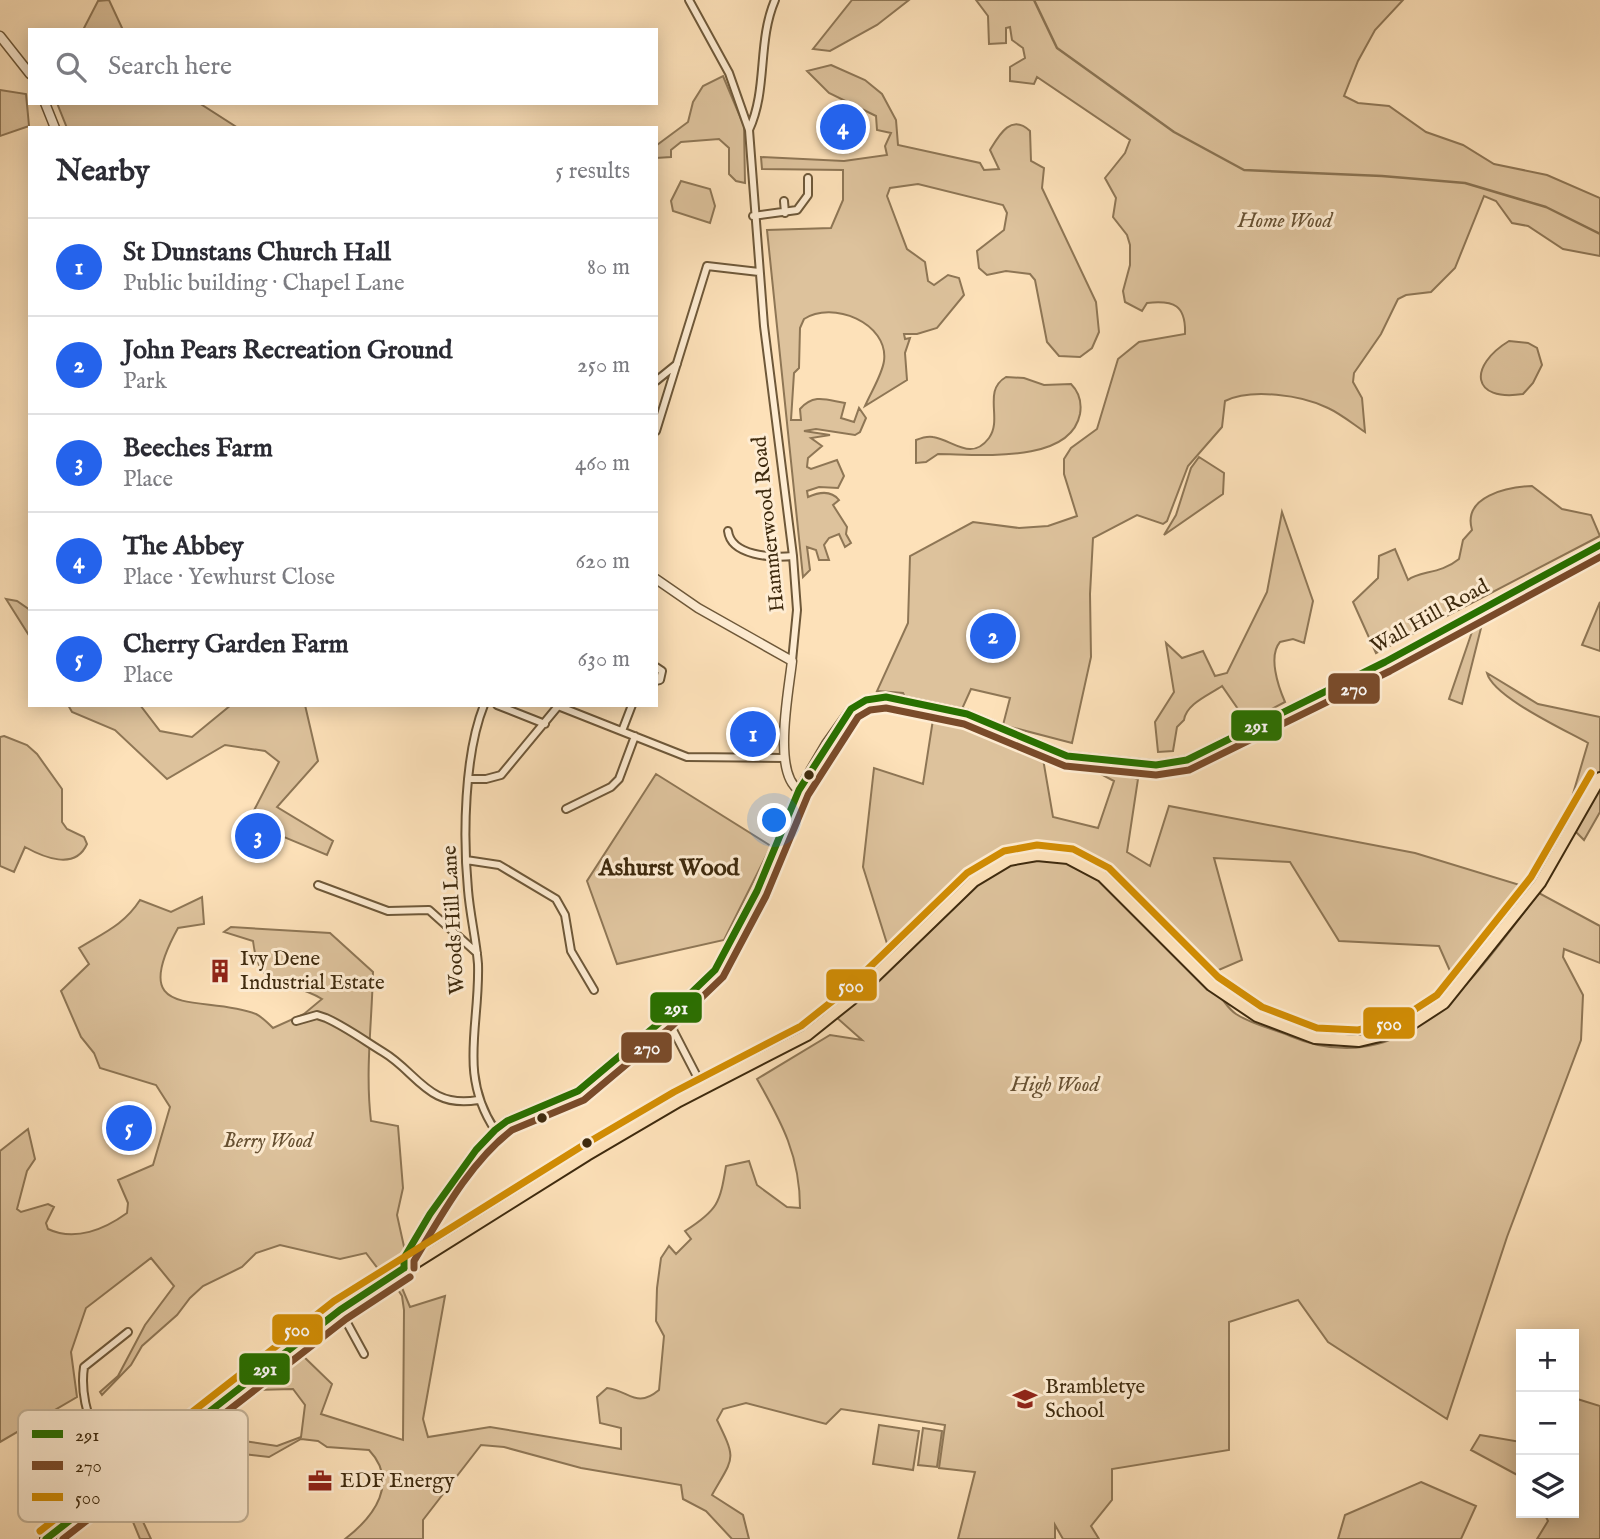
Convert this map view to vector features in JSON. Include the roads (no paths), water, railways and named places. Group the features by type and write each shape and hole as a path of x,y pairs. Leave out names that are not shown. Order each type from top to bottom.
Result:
{"highway":[{"path":"211,1410 340,1310 404,1268 587,1155 703,1088 807,1035 852,999 974,881 1009,860 1037,855 1068,858 1102,876 1211,985 1257,1016 1315,1038 1359,1041 1401,1031 1444,1003 1540,883 1600,778"},
{"path":"46,1539 67,1522"}],"street":[{"name":"Hammerwood Road","path":"689,0 729,73 749,130 753,216 793,556 797,610 787,704 785,758 787,775 799,790"},
{"path":"749,130 758,110 766,29 775,0"},
{"path":"0,36 28,71"},
{"path":"46,105 54,126"},
{"path":"753,216 785,214 797,209 806,201 808,178"},
{"path":"784,201 785,214"},
{"path":"658,425 707,266 759,272"},
{"path":"658,379 677,364"},
{"path":"728,531 729,540 736,547 772,558 793,556"},
{"name":"Wall Hill Road","path":"799,790 845,715 875,698 967,714 1068,755 1156,765 1187,760 1385,662 1600,545"},
{"path":"658,580 698,608 792,661"},
{"name":"Woods Hill Lane","path":"483,707 475,737 470,779 466,860 477,953 472,1048 478,1100 495,1130"},
{"path":"502,707 545,724"},
{"path":"470,779 501,775 557,707"},
{"path":"561,707 687,757 785,758"},
{"path":"622,731 631,707"},
{"path":"566,809 611,787 619,779 635,736"},
{"path":"404,1268 404,1258 430,1214 475,1150 495,1130 507,1121 578,1091 675,1009 715,970 733,941 799,790"},
{"path":"466,860 499,865 556,899 565,915 571,951 594,990"},
{"path":"318,885 388,911 429,910 477,953"},
{"path":"675,1009 673,1030 703,1088"},
{"path":"296,1021 317,1015 340,1024 382,1051 426,1090 467,1102 478,1100"},
{"path":"658,1024 673,1030"},
{"path":"340,1310 364,1354"},
{"path":"88,1410 84,1367 128,1332"}],"waterway":[{"path":"1034,0 1057,48 1174,132 1244,170 1382,176 1465,183 1546,207 1600,234"}],"place":[{"name":"The Abbey","path":"843,127"},
{"name":"John Pears Recreation Ground","path":"993,636"},
{"name":"St Dunstans Church Hall","path":"753,734"},
{"name":"Beeches Farm","path":"258,836"},
{"name":"Ivy Dene Industrial Estate","path":"220,971"},
{"name":"Cherry Garden Farm","path":"129,1128"},
{"name":"Brambletye School","path":"1025,1399"},
{"name":"EDF Energy","path":"320,1481"}],"district":[{"name":"Ashurst Wood","path":"669,868"}],"park label":[{"name":"Home Wood","path":"1285,221"},
{"name":"High Wood","path":"1055,1085"},
{"name":"Berry Wood","path":"268,1141"}]}
